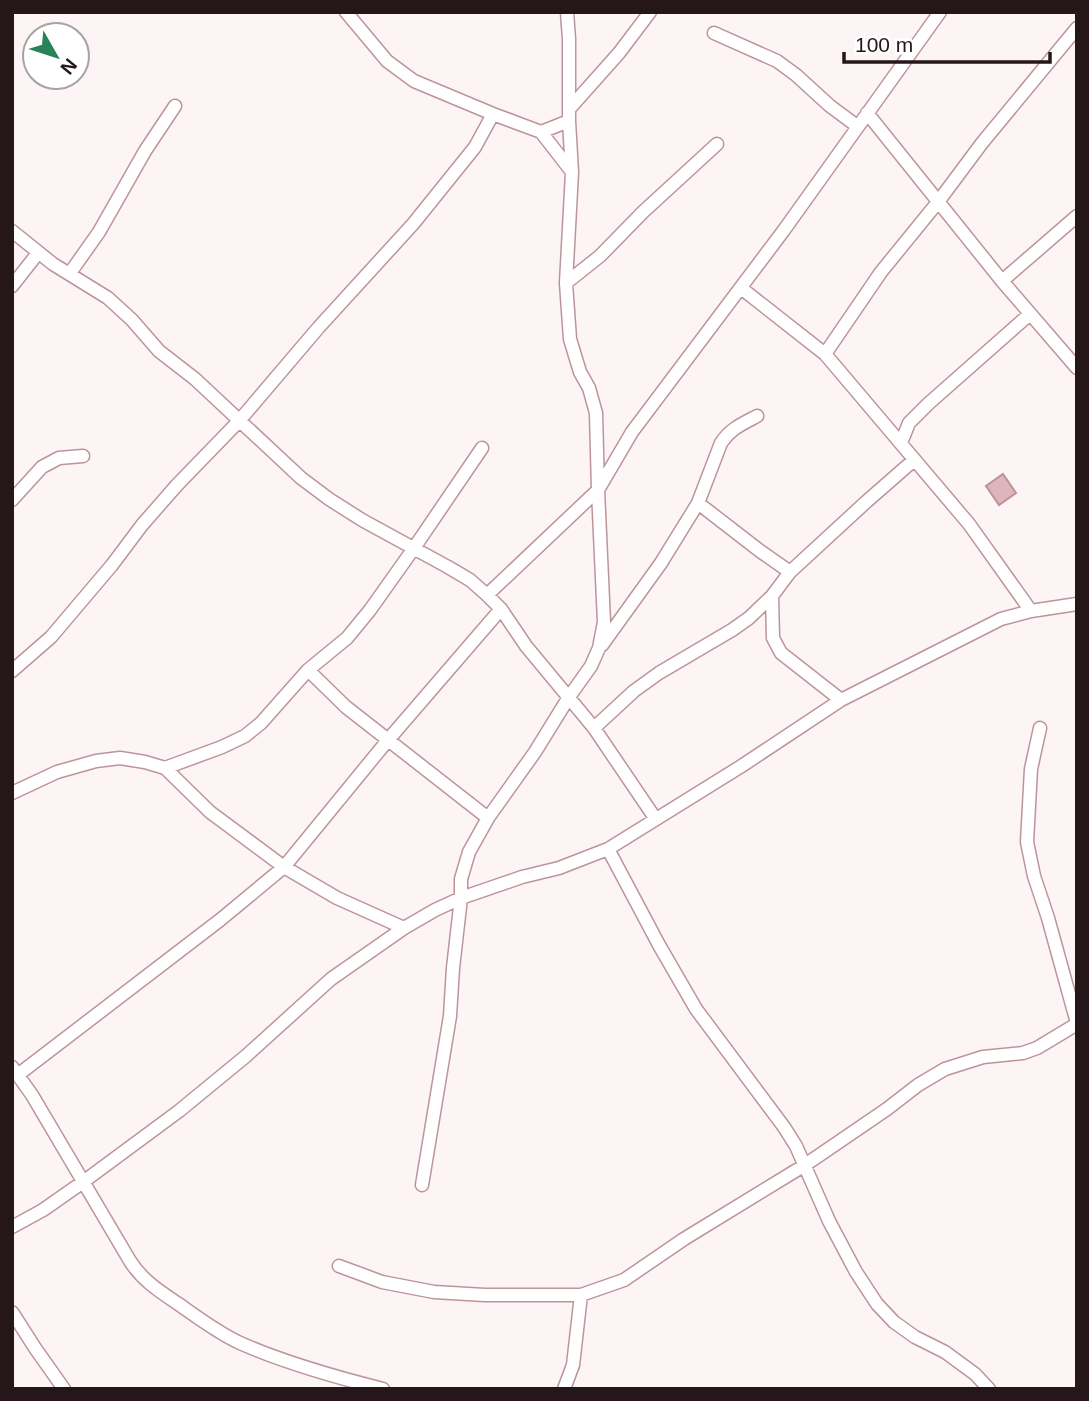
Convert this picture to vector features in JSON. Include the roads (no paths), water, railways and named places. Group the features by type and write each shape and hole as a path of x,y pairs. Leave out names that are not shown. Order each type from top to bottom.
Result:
{"street":[{"path":"346,12 387,61 414,81 541,132 572,172"},
{"path":"567,12 572,172 566,283 570,339 596,413 604,622 599,648"},
{"path":"541,132 570,115 650,12"},
{"path":"487,595 598,491 632,432 784,230 940,12"},
{"path":"825,354 881,272 1077,28"},
{"path":"714,33 778,61 857,126"},
{"path":"69,273 99,232 145,151 175,106"},
{"path":"867,113 1002,281 1077,368"},
{"path":"12,671 51,637 177,485 239,421 319,327 421,215 475,147 493,114"},
{"path":"566,283 600,256 643,212 718,144"},
{"path":"1002,281 1077,216"},
{"path":"12,232 38,253 108,298 159,351 195,379 301,478 329,499 470,580 487,595 501,609 526,646 594,728 655,818"},
{"path":"12,286 38,253"},
{"path":"741,288 825,354 969,524 1031,611"},
{"path":"901,443 909,423 928,404 1030,314"},
{"path":"422,1185 450,1016 461,879 469,852 488,818 536,752 591,666 599,648 661,563 698,503 726,435 757,416"},
{"path":"887,427 909,423"},
{"path":"165,768 245,736 261,723 308,670 347,638 370,610 482,448"},
{"path":"12,500 42,467 59,458 83,456"},
{"path":"594,728 634,691 659,673 749,618 772,596 790,572 914,460"},
{"path":"698,503 790,572"},
{"path":"772,596 773,638 776,646 781,653 841,699"},
{"path":"12,1227 43,1210 179,1111 246,1056 331,979 404,928 461,898 522,877 559,868 608,849 841,699 1001,619 1077,604"},
{"path":"383,1389 306,1367 239,1342 150,1285 136,1271 15,1070 220,920 284,867 388,740 501,609"},
{"path":"308,670 346,707 488,818"},
{"path":"339,1266 382,1282 434,1292 581,1295 624,1280 684,1239 805,1165 945,1069 983,1057 1037,1048 1077,1024 1034,876 1027,842 1031,769 1040,728"},
{"path":"12,793 57,772 96,761 120,758 165,768 210,811 284,867 337,898 404,928"},
{"path":"608,849 696,1009 796,1146 834,1231 877,1304 894,1322 915,1337 945,1352 975,1374 989,1389"},
{"path":"564,1389 573,1365 581,1295"},
{"path":"12,1312 64,1389"}]}
